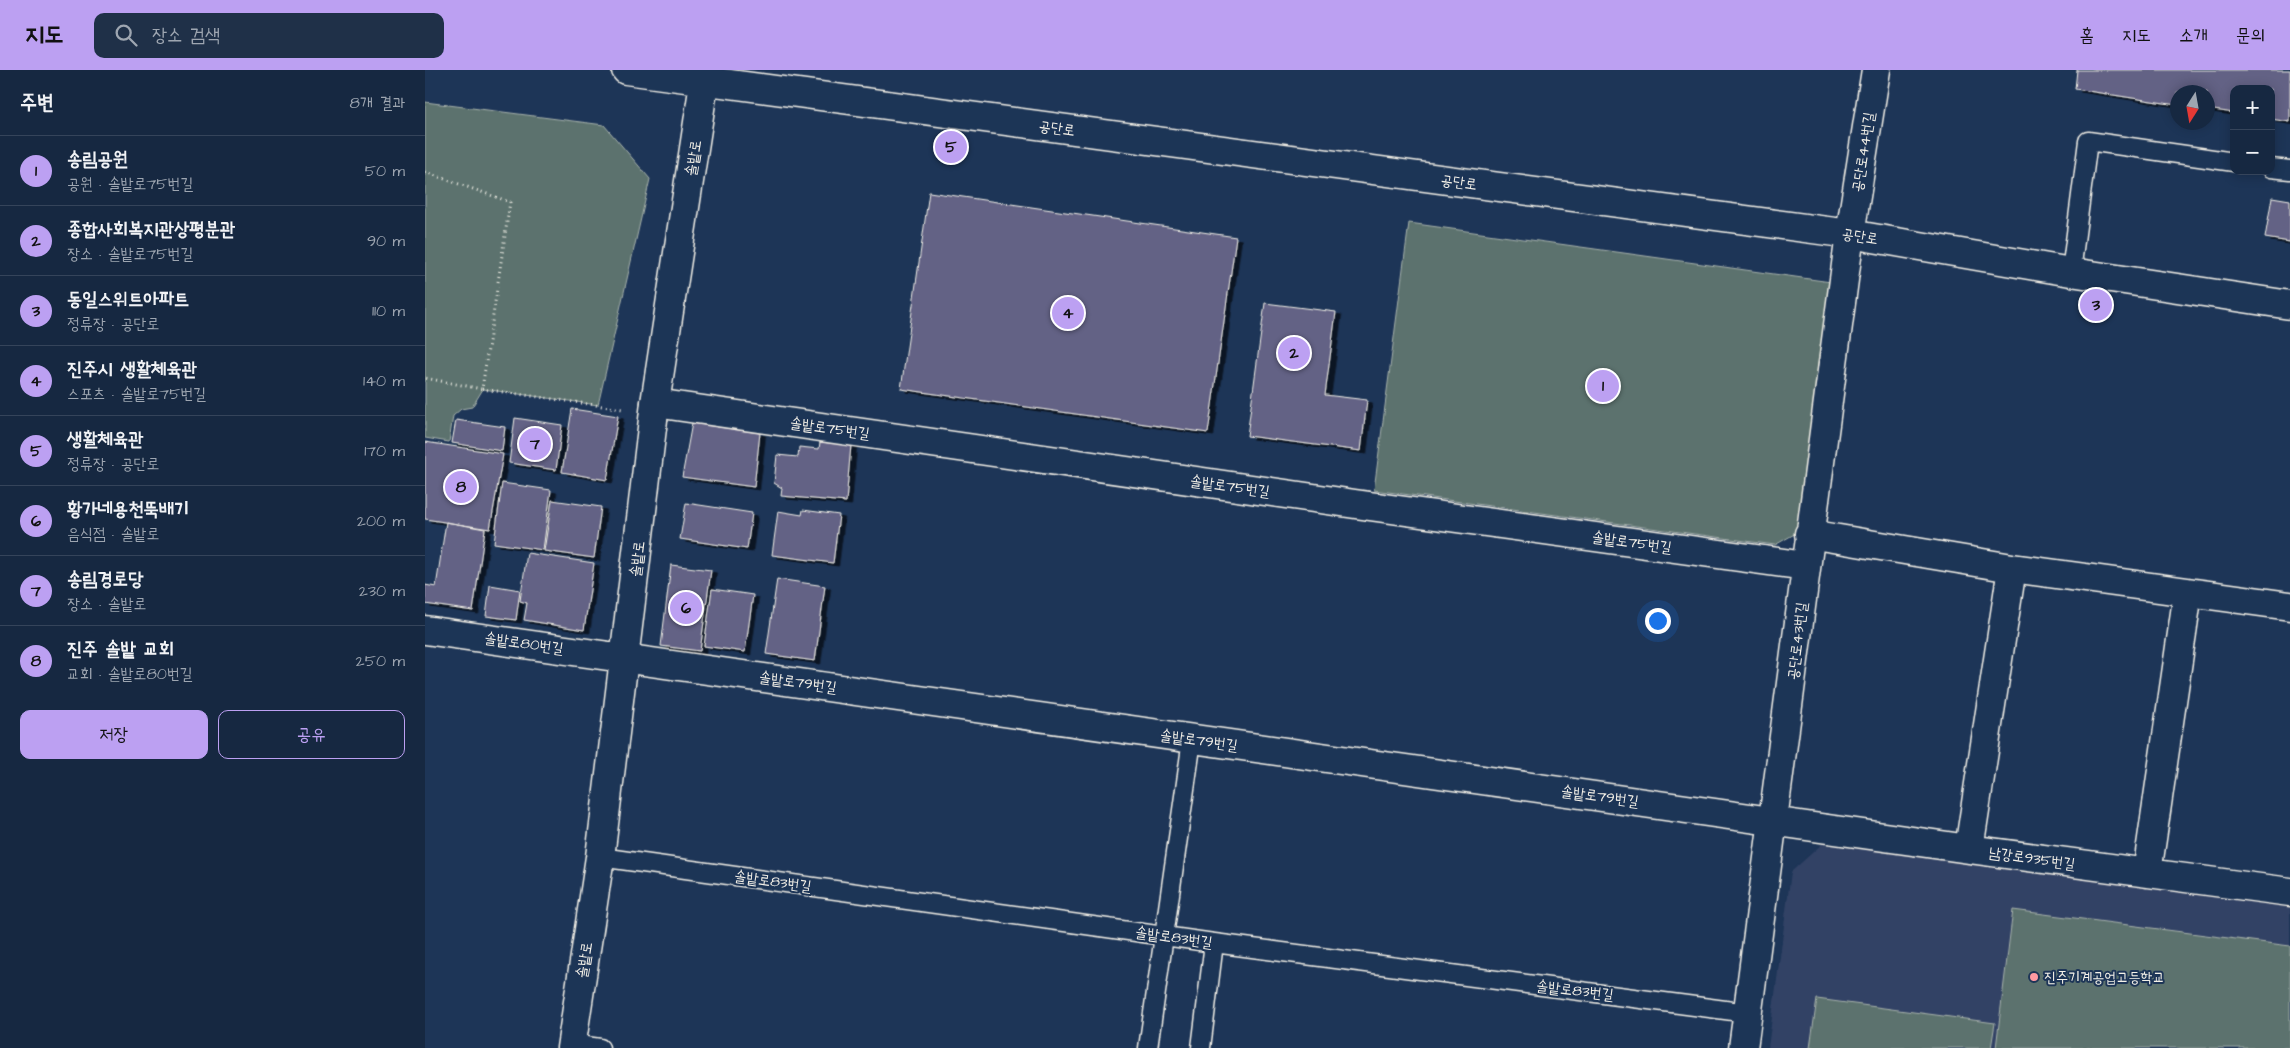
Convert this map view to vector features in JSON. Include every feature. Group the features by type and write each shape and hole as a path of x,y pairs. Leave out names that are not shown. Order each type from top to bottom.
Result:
{"street":[{"name":"공단로","path":"626,70 705,75 1850,234 2071,272 2290,304"},
{"name":"공단로44번길","path":"1850,234 1876,70"},
{"name":"솔밭로","path":"571,1046 600,857 655,408 705,75"},
{"name":"공단로43번길","path":"1743,1048 1774,820 1809,534 1850,234"},
{"name":"솔밭로75번길","path":"655,408 1806,566"},
{"path":"1809,534 2012,568 2290,606"},
{"path":"1969,849 2012,568"},
{"path":"2147,873 2188,592"},
{"name":"솔밭로80번길","path":"425,630 624,657"},
{"name":"솔밭로79번길","path":"624,657 1192,740 1774,820"},
{"name":"남강로935번길","path":"1774,820 1969,849 2290,892"}],"lane":[{"path":"2071,272 2088,141 2230,161"},
{"path":"2275,168 2290,170"},
{"path":"1148,1048 1192,740"},
{"name":"솔밭로83번길","path":"600,857 1214,943 1748,1013"},
{"path":"1201,1048 1214,943"},
{"path":"571,1046 600,1048"}],"path":[{"path":"425,172 510,202 482,389"},
{"path":"425,378 482,389 655,408"}],"shaded area":[{"name":"진주기계공업고등학교","path":"1822,844 2290,905 2290,1048 1768,1048 1791,872"}],"green space":[{"path":"425,102 604,125 650,179 598,405 483,389 472,407 461,409 453,416 449,442 425,438"},
{"path":"1409,223 1831,282 1798,532 1775,545 1374,490"},
{"path":"2013,910 2290,946 2290,1048 1996,1048"},
{"path":"1817,999 1995,1023 1991,1048 1810,1048"}],"building":[{"path":"2077,70 2290,70 2290,122 2275,120 2275,85 2230,85 2230,112 2215,110 2215,85 2170,85 2170,104 2075,89"},
{"path":"929,192 1236,237 1208,433 901,389"},
{"path":"2272,197 2290,200 2290,242 2265,238"},
{"path":"1265,303 1336,312 1325,395 1367,400 1361,451 1247,436"},
{"path":"572,409 618,416 607,480 562,472"},
{"path":"515,418 562,425 556,470 509,463"},
{"path":"456,420 505,427 502,451 452,443"},
{"path":"692,423 760,433 754,487 682,477"},
{"path":"425,442 503,454 490,529 425,519"},
{"path":"820,442 851,445 846,502 781,496 782,488 774,483 777,455 798,457 799,447 819,449"},
{"path":"502,483 551,490 543,550 494,543"},
{"path":"552,500 601,507 594,558 544,551"},
{"path":"686,503 752,513 747,549 680,539"},
{"path":"803,510 839,515 833,563 772,555 778,511 802,515"},
{"path":"446,522 485,529 473,611 425,604 425,585 436,587"},
{"path":"527,553 594,563 584,630 524,620 527,603 520,601"},
{"path":"671,565 711,570 700,651 661,646"},
{"path":"777,579 825,586 815,661 766,654"},
{"path":"490,585 520,590 516,620 486,616"},
{"path":"712,589 753,595 745,652 704,646"}],"place":[{"name":"생활체육관","path":"951,147"},
{"name":"동일스위트아파트","path":"2096,305"},
{"name":"진주시 생활체육관","path":"1068,313"},
{"name":"종합사회복지관상평분관","path":"1294,353"},
{"name":"송림공원","path":"1603,386"},
{"name":"송림경로당","path":"535,444"},
{"name":"진주 솔밭 교회","path":"461,487"},
{"name":"황가네용천뚝배기","path":"686,608"},
{"name":"진주기계공업고등학교","path":"2034,977"}]}
